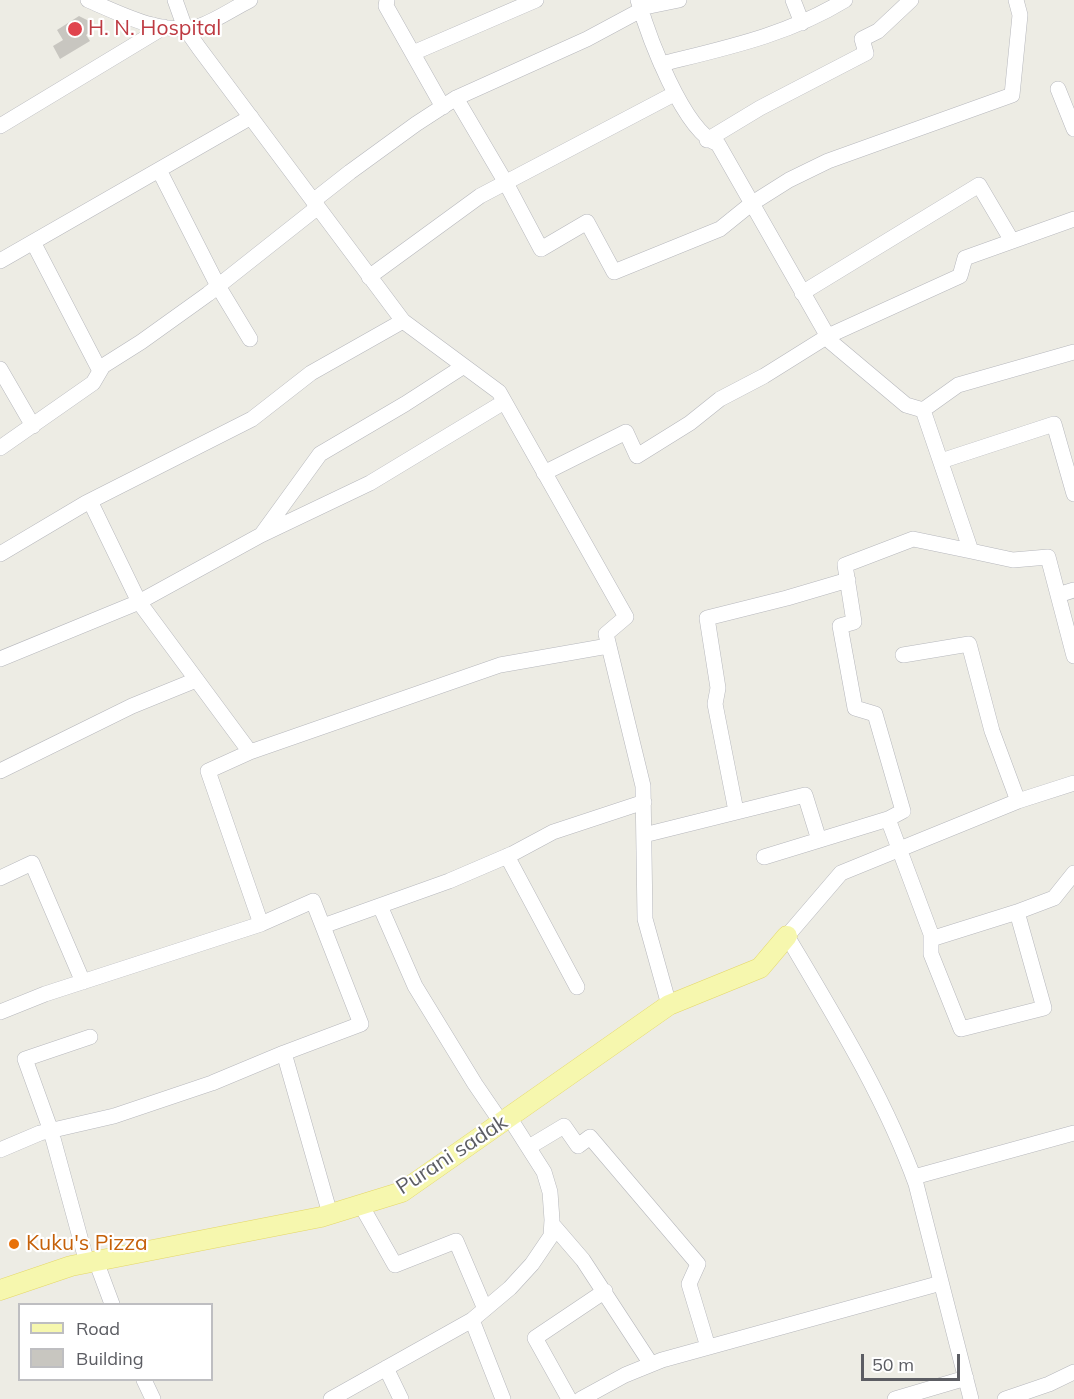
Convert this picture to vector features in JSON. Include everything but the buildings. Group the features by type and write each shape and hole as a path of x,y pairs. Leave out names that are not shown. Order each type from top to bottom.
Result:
{"main road":[{"name":"Purani sadak","path":"0,1290 70,1266 330,1214 402,1191 669,1005 760,968 787,936"}],"street":[{"path":"88,0 128,17 164,27 185,28 201,26 250,0"},
{"path":"175,0 185,28 403,321 499,392 626,617 606,634 643,786 645,919 669,1005"},
{"path":"387,0 386,6 413,53 506,183 541,249 587,222 614,272 720,229 751,204 789,180 828,161 1011,94 1020,15 1016,0"},
{"path":"413,53 536,0"},
{"path":"0,448 93,383 103,366 141,342 218,286 316,204 350,172 449,103 587,39 640,6 679,0"},
{"path":"793,0 802,22"},
{"path":"661,63 749,43 802,22 844,0"},
{"path":"707,140 760,108 866,53 862,39 878,31 911,0"},
{"path":"640,6 645,26 674,94 707,140 718,144 831,342 906,405 923,410"},
{"path":"0,126 164,27"},
{"path":"1058,89 1074,129"},
{"path":"369,277 480,196 674,94"},
{"path":"0,261 250,117"},
{"path":"159,170 218,286 250,339"},
{"path":"802,293 979,185 1012,241"},
{"path":"544,473 626,432 637,456 690,423 720,399 764,376 828,336 960,276 965,258 1074,219"},
{"path":"33,242 100,371"},
{"path":"0,554 90,501 252,419 311,373 403,321"},
{"path":"923,410 958,385 1074,352"},
{"path":"261,535 320,454 464,366"},
{"path":"0,369 33,426"},
{"path":"0,659 139,602 261,535 370,483 504,402"},
{"path":"923,410 971,551"},
{"path":"940,461 1054,424 1074,494"},
{"path":"90,501 139,602 250,752"},
{"path":"764,857 888,819 903,812 875,714 855,708 840,626 854,622 846,565 913,538 1013,560 1048,557 1074,656"},
{"path":"736,811 715,704 718,688 707,618 848,580"},
{"path":"1058,595 1074,590"},
{"path":"903,655 969,644 992,731 1018,801"},
{"path":"261,924 208,771 250,752 500,665 609,646"},
{"path":"0,771 132,706 196,680"},
{"path":"971,1399 914,1177 881,1102 849,1041 787,936 841,873 1018,801 1074,783"},
{"path":"644,835 804,795 819,840"},
{"path":"323,926 449,881 507,856 553,832 644,802"},
{"path":"888,819 931,934 931,954 961,1029 1044,1008 1017,912"},
{"path":"507,856 577,987"},
{"path":"0,878 32,863 83,982"},
{"path":"931,939 1054,898 1074,873"},
{"path":"0,1012 83,982 261,924 314,901 361,1024 212,1083 114,1116 40,1133 0,1150"},
{"path":"331,1399 472,1320 510,1288 532,1264 551,1236 550,1192 543,1172 529,1146 475,1084 415,986 380,906"},
{"path":"90,1037 26,1059 92,1262 111,1303"},
{"path":"285,1053 330,1214"},
{"path":"529,1146 564,1126 578,1146 590,1137 698,1264 689,1284 708,1347"},
{"path":"914,1177 1074,1132"},
{"path":"361,1205 395,1265 456,1241 485,1309"},
{"path":"552,1224 583,1260 605,1291 651,1364"},
{"path":"581,1399 651,1364 941,1283"},
{"path":"569,1399 535,1338 605,1291"},
{"path":"472,1320 503,1399"},
{"path":"386,1368 400,1399"},
{"path":"1005,1399 1049,1384 1074,1372"},
{"path":"894,1399 966,1378"},
{"path":"144,1381 153,1399"}],"place":[{"name":"H. N. Hospital","path":"75,29"},
{"name":"Kuku's Pizza","path":"14,1244"}]}
